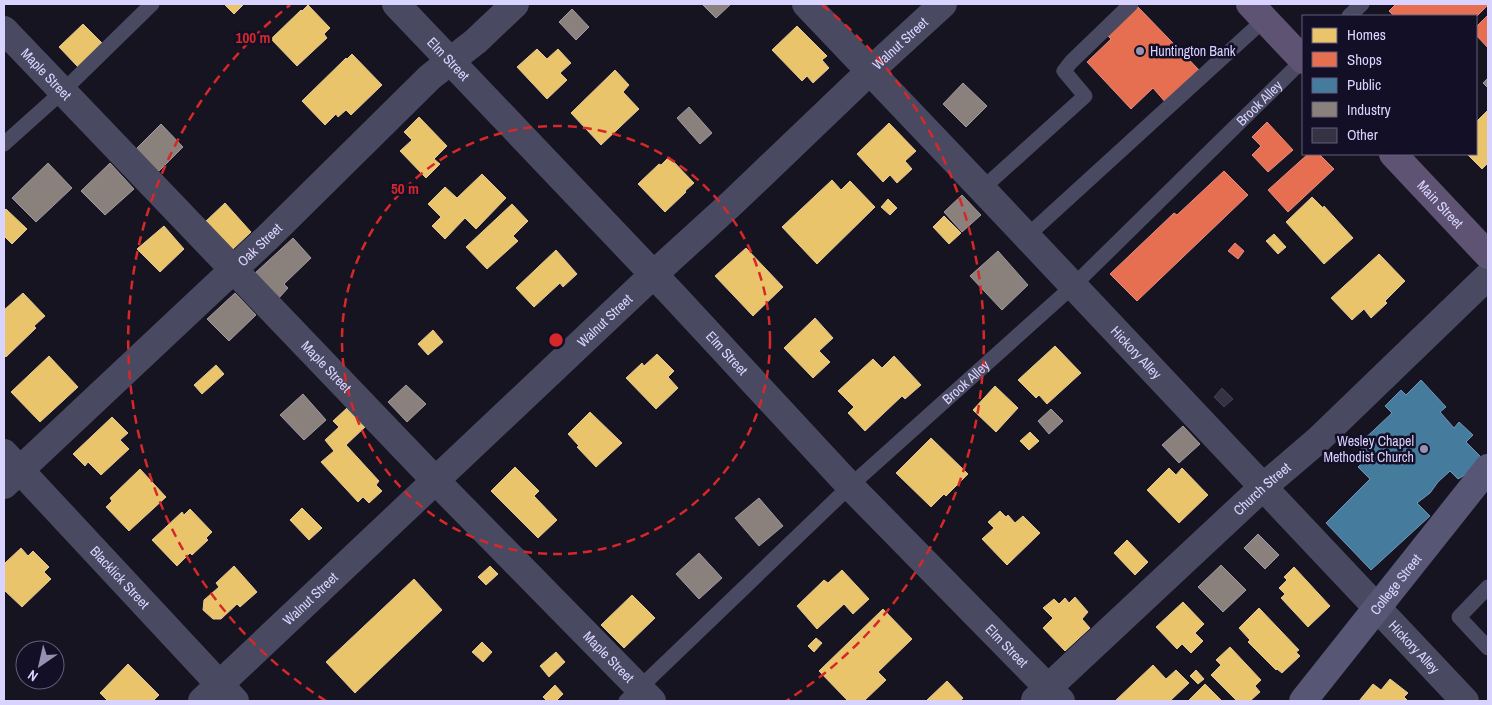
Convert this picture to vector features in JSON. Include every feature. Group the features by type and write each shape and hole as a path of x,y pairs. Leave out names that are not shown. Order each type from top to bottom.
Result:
{"main road":[{"path":"1257,11 1302,59"},
{"name":"Main Street","path":"1393,155 1488,254"},
{"name":"College Street","path":"1302,701 1488,468"}],"street":[{"name":"Elm Street","path":"396,4 654,274 1048,697"},
{"name":"Oak Street","path":"9,469 233,270 430,77 476,41 515,4"},
{"name":"Hickory Alley","path":"806,4 1465,701"},
{"name":"Walnut Street","path":"219,696 435,480 943,4"},
{"name":"Maple Street","path":"4,30 640,697"},
{"name":"Church Street","path":"1048,697 1263,487 1317,441 1488,276"},
{"name":"Blacklick Street","path":"9,469 219,696"}],"lane":[{"path":"4,144 62,92 152,4"},
{"path":"982,189 1085,96 1064,71 1131,4"},
{"path":"1350,15 1362,4"},
{"path":"1026,237 1257,11"},
{"name":"Brook Alley","path":"640,697 850,486 1073,286 1302,61"},
{"path":"1488,588 1459,617 1488,648"}],"building: Homes":[{"path":"224,4 244,4 234,14"},
{"path":"308,5 330,28 324,34 327,38 297,66 271,39"},
{"path":"83,24 102,43 78,67 59,47"},
{"path":"797,26 827,56 822,60 829,68 813,83 807,76 802,81 772,50"},
{"path":"537,49 547,59 558,49 571,63 560,73 567,80 547,99 517,67"},
{"path":"352,54 382,85 351,115 346,110 338,117 336,114 325,125 302,101"},
{"path":"615,70 629,85 623,92 639,109 601,145 571,113"},
{"path":"1488,110 1488,163 1482,169 1468,155 1477,155 1477,121"},
{"path":"419,117 447,146 434,159 440,164 426,178 400,151 412,140 404,132"},
{"path":"889,123 916,151 905,161 912,169 897,183 890,175 883,182 857,154"},
{"path":"669,157 694,183 665,212 638,184"},
{"path":"482,174 506,198 476,229 465,218 445,239 432,226 441,217 428,204 445,187 457,198"},
{"path":"832,180 841,190 850,181 875,207 817,264 782,227"},
{"path":"1312,197 1323,208 1324,206 1353,238 1324,264 1286,222"},
{"path":"888,199 897,208 890,215 881,207"},
{"path":"225,203 251,232 232,250 205,222"},
{"path":"512,204 528,221 513,236 518,241 487,269 466,247"},
{"path":"6,209 27,229 12,244 4,236 4,211"},
{"path":"944,216 961,233 949,244 933,227"},
{"path":"164,226 184,249 160,272 137,249"},
{"path":"1274,234 1286,247 1278,254 1266,241"},
{"path":"746,248 783,287 753,316 715,276"},
{"path":"556,250 577,274 563,287 560,283 534,307 516,288"},
{"path":"1379,254 1405,281 1385,301 1387,303 1371,318 1364,309 1352,320 1331,298"},
{"path":"23,293 45,316 34,326 36,328 6,357 4,355 4,310"},
{"path":"815,318 833,338 819,351 830,362 813,378 784,348"},
{"path":"433,330 443,342 428,355 418,344"},
{"path":"1055,346 1081,373 1047,404 1039,395 1036,398 1018,380"},
{"path":"657,354 674,371 668,377 678,388 656,409 626,378 642,363 644,366"},
{"path":"49,356 78,387 40,422 11,392"},
{"path":"894,356 921,385 905,399 902,396 865,431 848,413 854,407 838,391 873,359 882,368"},
{"path":"216,365 224,374 202,394 194,385"},
{"path":"995,386 1018,408 996,432 973,410"},
{"path":"347,408 365,427 346,445 379,481 376,485 382,491 369,503 363,497 358,502 321,462 334,451 325,440 339,427 333,421"},
{"path":"590,412 622,443 596,467 577,447 579,446 568,434"},
{"path":"112,417 128,433 120,440 129,449 101,475 88,462 85,466 73,454"},
{"path":"1030,432 1039,441 1029,450 1020,441"},
{"path":"931,438 968,474 946,496 944,494 931,507 896,473"},
{"path":"515,467 539,491 534,496 557,520 538,538 491,491"},
{"path":"1169,468 1176,475 1182,468 1208,495 1179,523 1147,490"},
{"path":"140,469 166,497 129,531 106,507 112,501 110,498"},
{"path":"302,508 322,528 309,540 290,520"},
{"path":"190,509 212,532 206,538 208,540 192,555 190,553 177,566 152,540 182,512 184,515"},
{"path":"1000,511 1006,517 1008,515 1015,523 1023,516 1040,533 1007,565 982,539 994,528 988,522"},
{"path":"1127,540 1148,562 1135,575 1114,553"},
{"path":"21,548 28,556 33,551 49,567 44,572 51,579 22,607 4,590 4,562"},
{"path":"234,566 257,592 240,607 237,604 221,619 213,619 203,610 204,600 219,587 216,583"},
{"path":"490,566 498,574 486,585 478,577"},
{"path":"1294,567 1330,606 1308,627 1281,598 1285,594 1279,588 1287,580 1284,577"},
{"path":"842,570 869,599 853,614 844,604 817,629 797,606 824,580 828,583"},
{"path":"414,579 442,610 355,693 326,662"},
{"path":"632,595 655,618 624,648 601,625"},
{"path":"1075,597 1088,612 1082,619 1090,628 1065,651 1043,628 1053,618 1043,608 1054,599 1059,604 1065,598 1069,603"},
{"path":"1183,602 1204,624 1195,633 1203,641 1191,653 1182,644 1177,649 1156,627"},
{"path":"1259,608 1299,650 1296,652 1300,656 1282,673 1276,670 1248,642 1250,640 1239,628"},
{"path":"883,609 912,639 878,672 886,680 864,701 848,701 819,671"},
{"path":"816,638 822,643 814,652 808,646"},
{"path":"482,642 492,652 483,662 472,652"},
{"path":"1230,647 1261,680 1255,686 1260,692 1250,701 1237,701 1211,675 1221,665 1216,660"},
{"path":"556,652 565,662 549,677 540,666"},
{"path":"128,664 159,695 153,701 108,701 100,693"},
{"path":"1153,665 1166,679 1176,670 1189,683 1170,701 1115,701"},
{"path":"1196,670 1204,679 1198,684 1190,676"},
{"path":"1390,679 1408,693 1404,697 1408,701 1359,701 1373,684 1381,690"},
{"path":"947,681 963,698 960,701 926,701"},
{"path":"1205,684 1222,701 1188,701"},
{"path":"555,685 563,694 556,701 547,701 543,697"}],"building: Shops":[{"path":"1396,4 1488,4 1477,16 1393,15 1389,11"},
{"name":"Huntington Bank","path":"1137,6 1201,72 1167,104 1153,88 1131,109 1087,62 1111,39 1107,35"},
{"path":"1488,15 1488,48 1477,36 1477,26"},
{"path":"1267,122 1293,150 1268,172 1252,155 1261,146 1252,137"},
{"path":"1307,155 1320,155 1334,169 1288,212 1268,190"},
{"path":"1224,171 1248,195 1137,301 1110,274 1174,213 1177,215"},
{"path":"1235,243 1244,251 1238,259 1228,251"}],"building: Public":[{"path":"1421,380 1446,407 1440,412 1454,428 1459,422 1473,435 1466,442 1481,457 1473,470 1458,479 1450,471 1430,493 1417,503 1430,516 1371,570 1326,523 1370,479 1358,467 1369,456 1358,445 1392,413 1385,406 1401,390 1406,395"}],"building: Industry":[{"path":"702,4 731,4 716,18"},
{"path":"572,9 589,27 576,40 559,22"},
{"path":"1488,78 1488,88 1483,83"},
{"path":"963,83 987,106 966,127 943,104"},
{"path":"689,107 712,133 700,144 677,118"},
{"path":"161,124 183,147 158,172 136,149"},
{"path":"48,163 72,188 36,222 12,198"},
{"path":"110,163 134,189 105,215 81,191"},
{"path":"962,195 981,215 962,232 944,212"},
{"path":"293,238 311,258 284,284 288,288 278,299 254,274"},
{"path":"998,251 1028,285 1002,310 970,276"},
{"path":"235,293 256,315 229,341 207,319"},
{"path":"406,385 426,404 407,422 388,402"},
{"path":"303,394 326,420 304,440 280,415"},
{"path":"1051,409 1063,421 1049,434 1038,421"},
{"path":"1183,426 1200,444 1179,463 1162,445"},
{"path":"759,498 783,526 759,546 735,518"},
{"path":"1258,534 1279,555 1265,569 1244,548"},
{"path":"699,553 722,578 699,599 676,574"},
{"path":"1221,565 1246,590 1223,612 1198,587"}],"building: Other":[{"path":"1222,388 1233,399 1224,407 1214,397"}],"place":[{"name":"Huntington Bank","path":"1140,51"},
{"name":"Wesley Chapel Methodist Church","path":"1424,449"}]}
